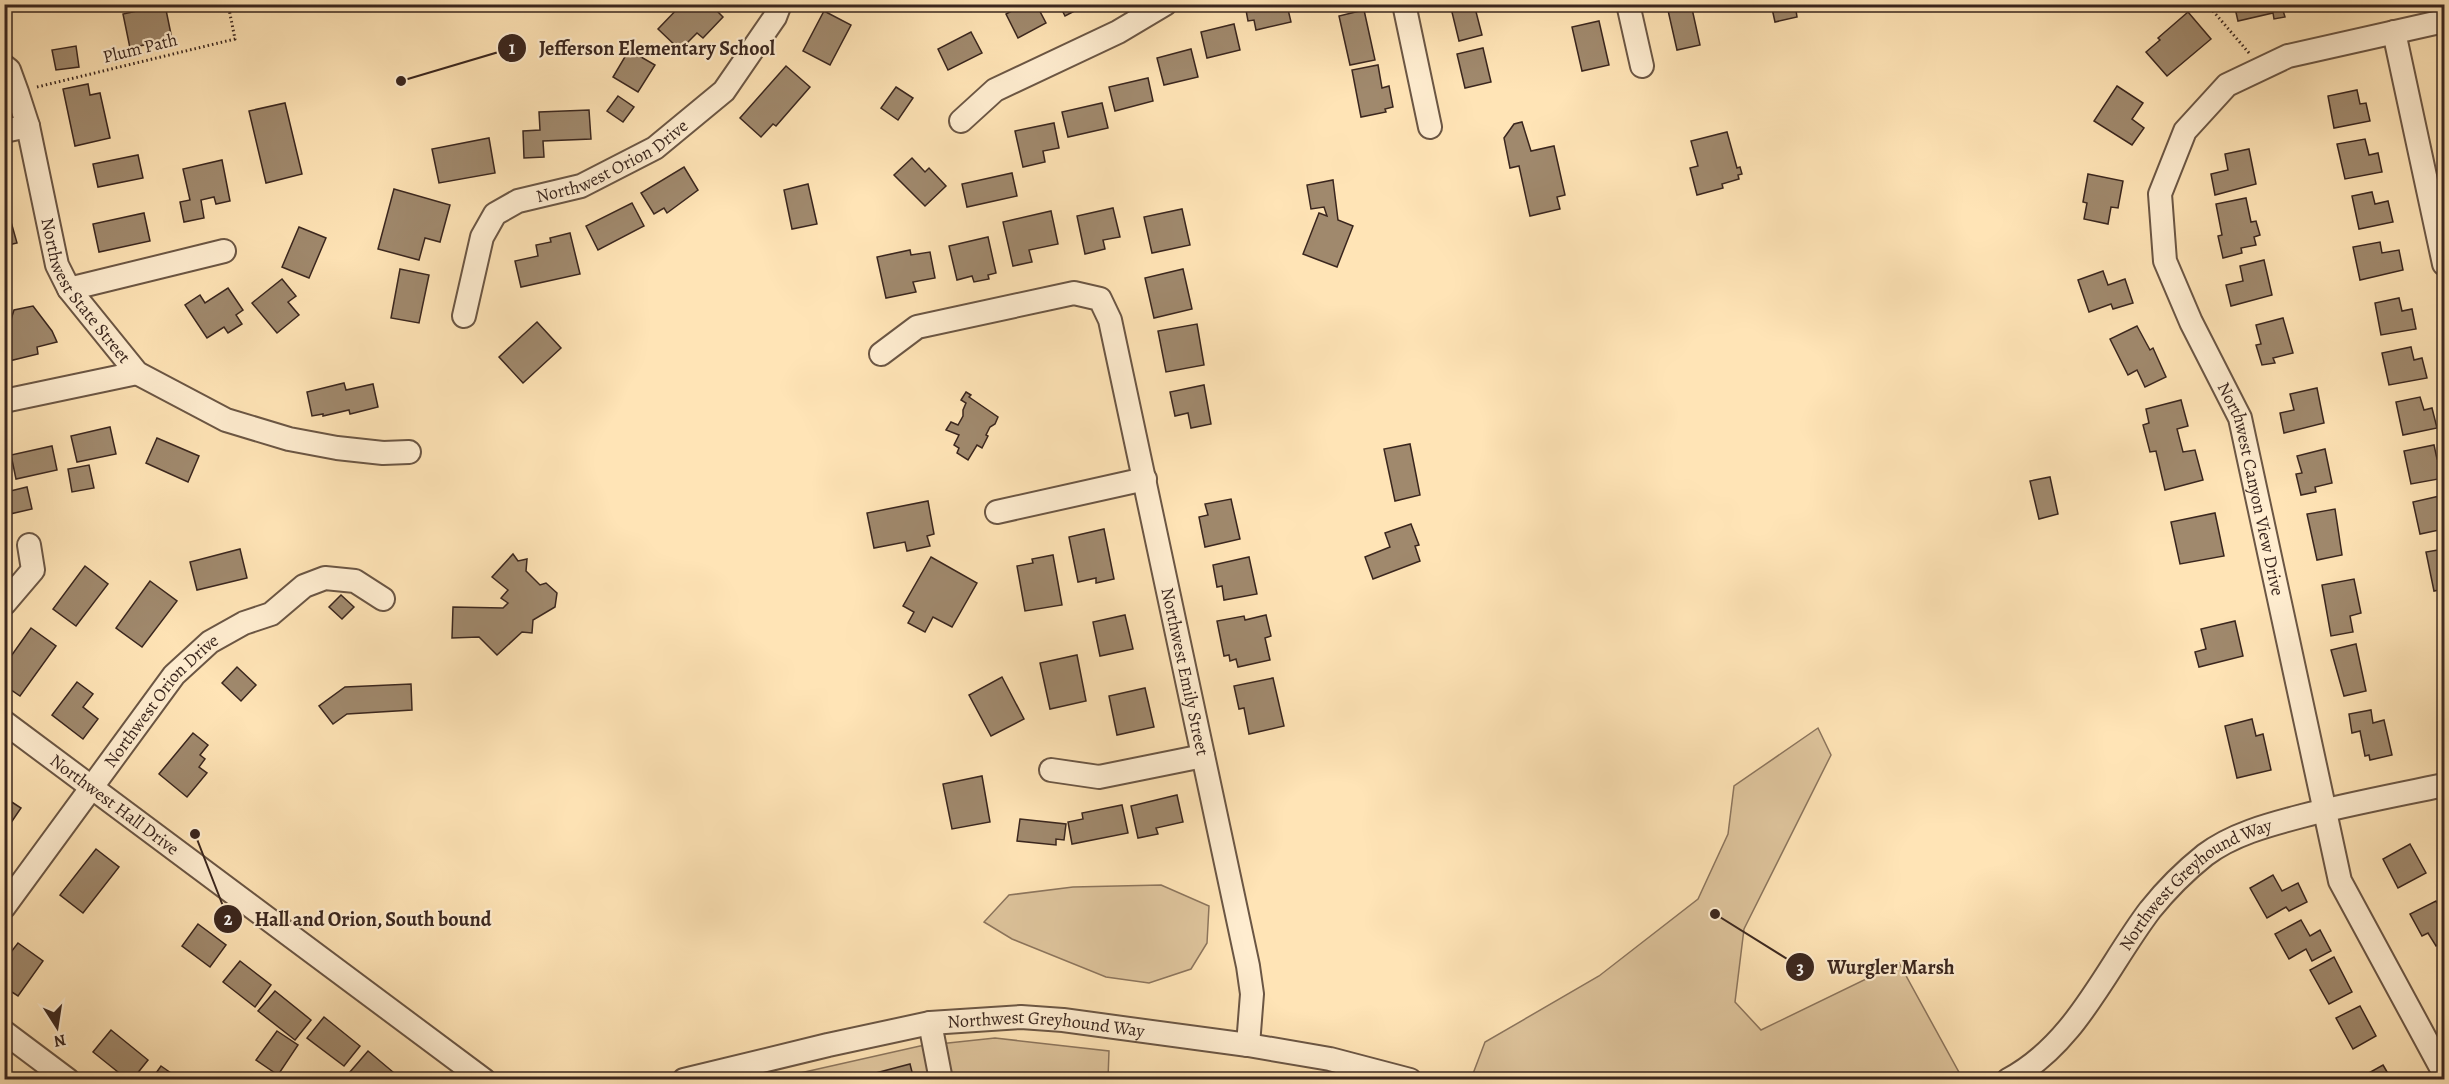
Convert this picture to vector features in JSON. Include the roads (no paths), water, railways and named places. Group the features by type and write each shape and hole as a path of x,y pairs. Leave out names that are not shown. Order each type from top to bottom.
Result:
{"street":[{"name":"Northwest Orion Drive","path":"464,316 482,237 495,214 518,201 581,186 655,148 724,91 775,17 780,4"},
{"path":"961,121 995,90 1086,48 1165,4"},
{"path":"1404,4 1430,127"},
{"path":"1628,4 1642,66"},
{"name":"Northwest Canyon View Drive","path":"2445,21 2288,56 2227,85 2185,130 2160,194 2165,261 2191,322 2240,418 2323,811 2340,881 2445,1073"},
{"path":"2394,32 2445,264"},
{"name":"Northwest State Street","path":"4,66 9,70 28,126 57,265 69,289 137,373 226,420 289,439 337,448 383,453 409,452"},
{"path":"4,131 28,126"},
{"path":"69,289 224,251"},
{"name":"Northwest Emily Street","path":"881,354 917,327 1074,293 1100,299 1110,320 1145,478 1252,994 1248,1046"},
{"path":"4,402 137,373"},
{"path":"997,512 1145,478"},
{"path":"4,604 33,570 29,545"},
{"name":"Northwest Orion Drive","path":"4,907 174,675 210,642 244,622 271,614 304,586 325,578 355,581 383,598"},
{"name":"Northwest Hall Drive","path":"4,722 484,1080"},
{"path":"1051,770 1099,777 1203,756"},
{"name":"Northwest Greyhound Way","path":"2008,1080 2033,1064 2075,1021 2150,911 2168,890 2206,855 2237,836 2266,826 2445,784"},
{"name":"Northwest Greyhound Way","path":"684,1080 828,1044 930,1023 1021,1017 1063,1020 1330,1059 1410,1080"},
{"path":"930,1023 941,1080"},
{"path":"4,1032 68,1080"}],"place":[{"name":"Jefferson Elementary School","path":"401,81"},
{"name":"Hall and Orion, South bound","path":"195,834"},
{"name":"Wurgler Marsh","path":"1715,914"}]}
